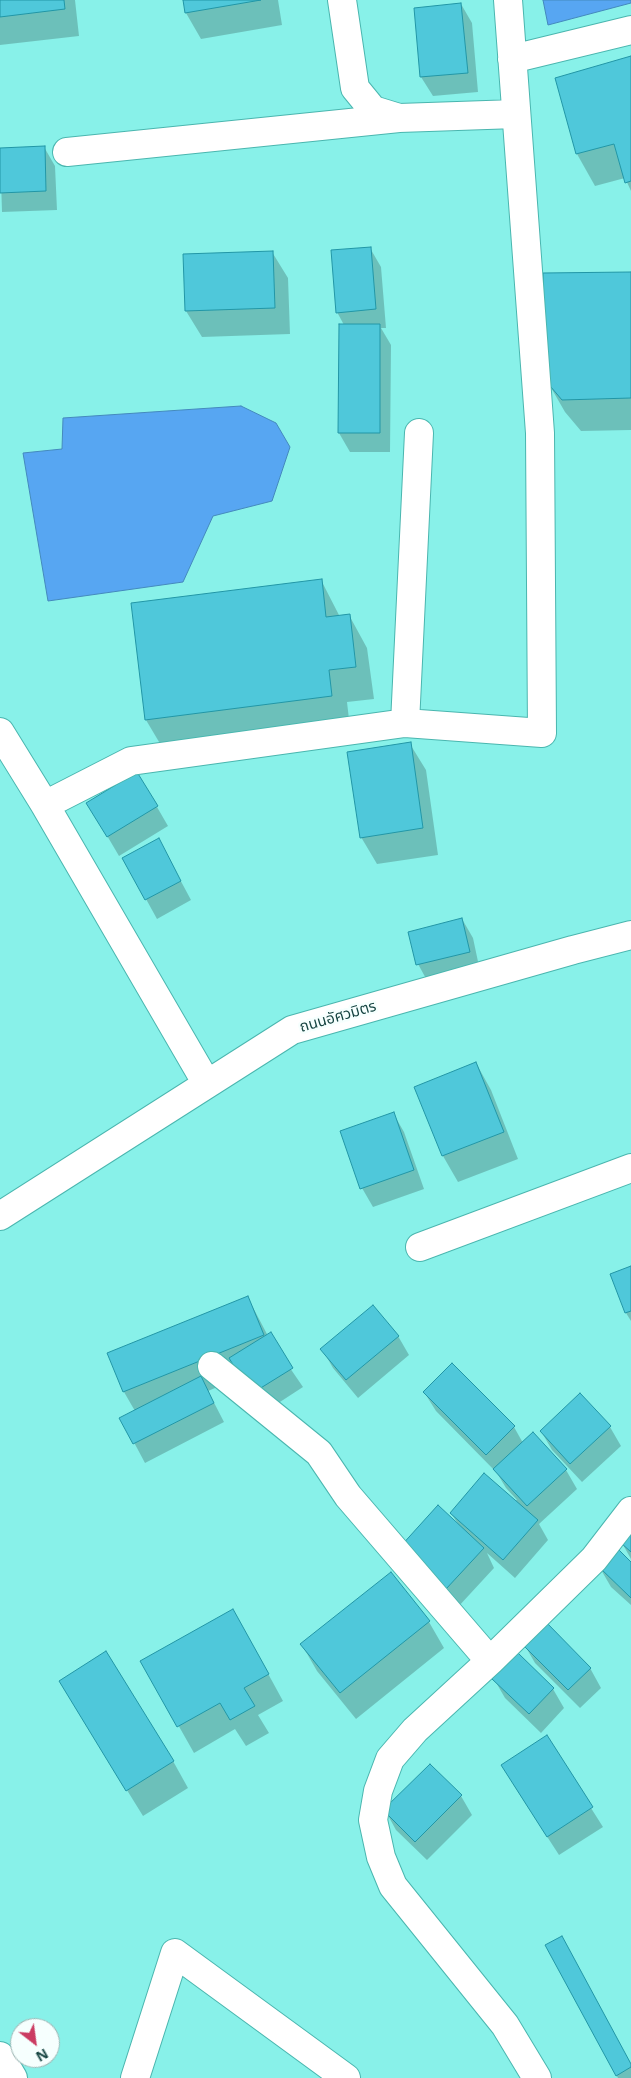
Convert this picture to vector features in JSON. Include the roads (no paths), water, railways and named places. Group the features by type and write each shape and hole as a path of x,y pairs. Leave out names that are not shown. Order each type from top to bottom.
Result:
{"street":[{"path":"342,0 355,88 373,110 398,118"},
{"path":"45,805 131,761 405,723 542,733 540,433 508,0"},
{"path":"512,59 631,30"},
{"path":"67,152 398,118 516,114"},
{"path":"405,723 419,433"},
{"path":"0,732 45,805 207,1084"},
{"name":"ถนนอัศวมิตร","path":"0,1216 292,1030 563,952 631,935"},
{"path":"420,1247 631,1168"},
{"path":"212,1366 319,1453 348,1496 490,1661"},
{"path":"537,2078 506,2025 393,1886 381,1858 373,1820 378,1791 390,1759 415,1730 490,1661 594,1559 631,1511"},
{"path":"135,2078 175,1954 346,2078"},
{"path":"0,2056 13,2078"}],"water":[{"path":"543,0 631,0 631,3 548,25"},
{"path":"241,406 276,423 290,447 272,501 213,516 183,582 48,601 23,453 62,449 63,418"}]}
